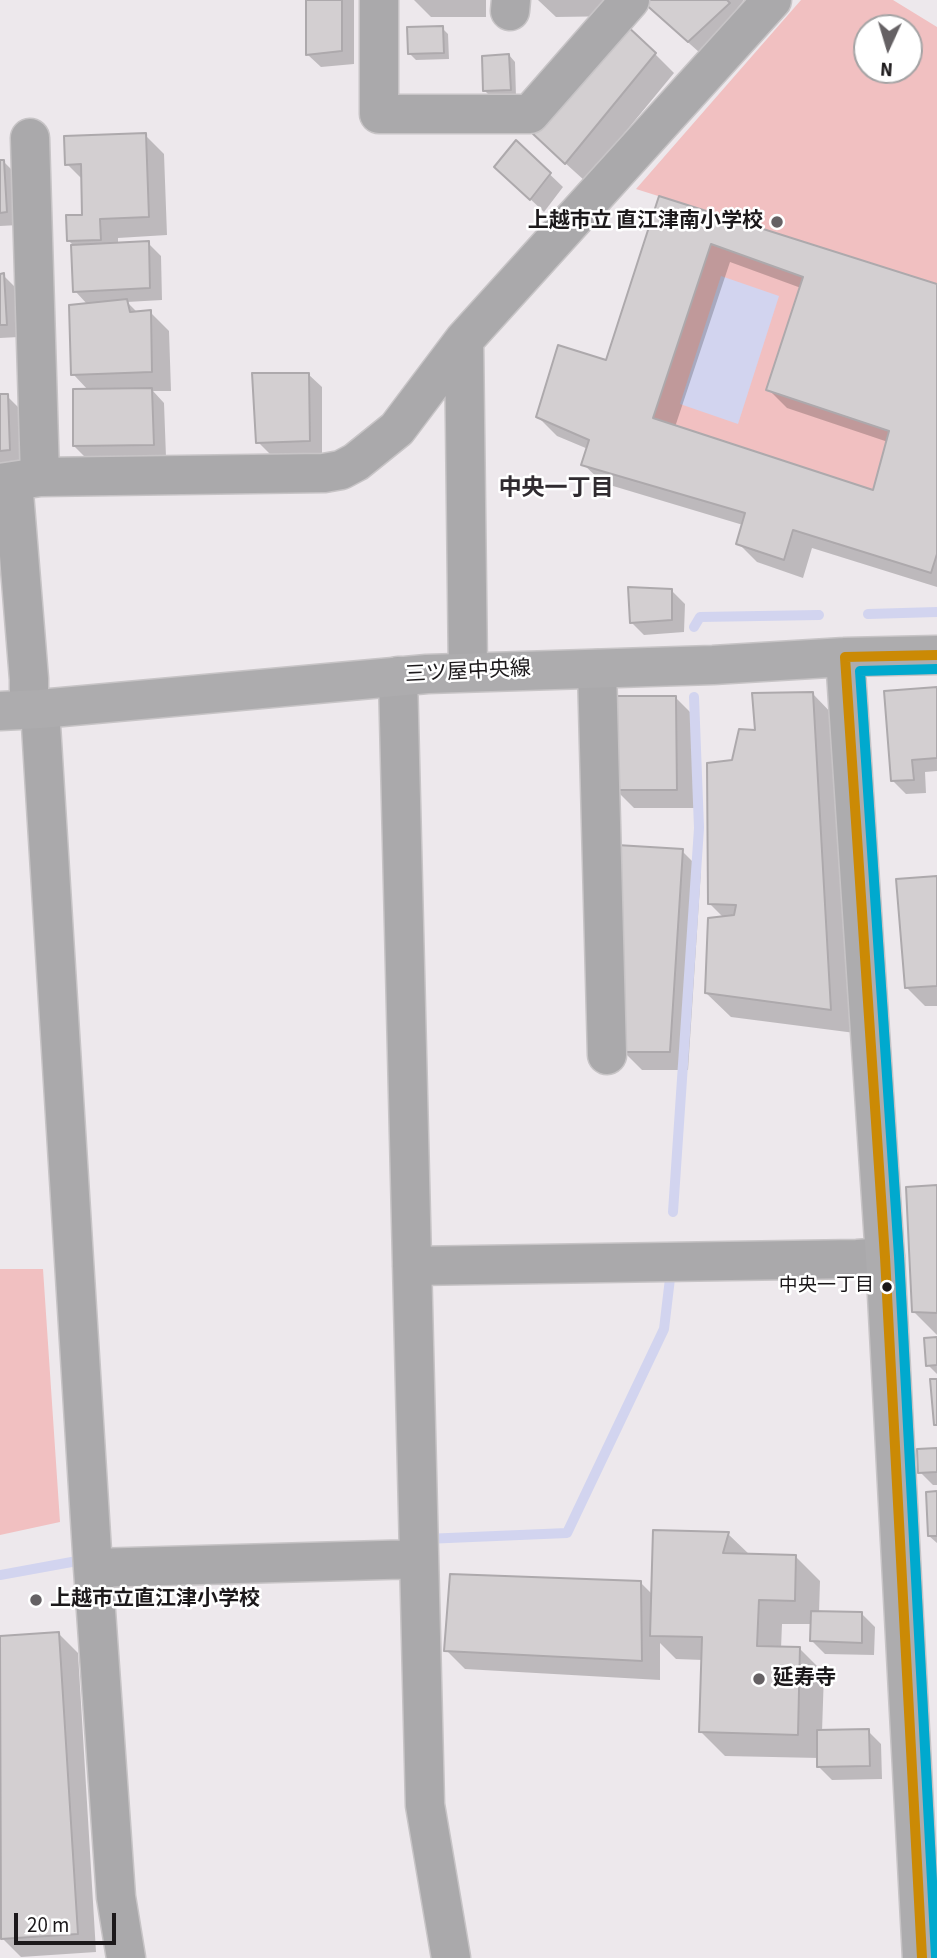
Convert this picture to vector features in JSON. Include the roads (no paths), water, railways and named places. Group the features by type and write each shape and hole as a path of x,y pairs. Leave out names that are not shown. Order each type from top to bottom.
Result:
{"main road":[{"name":"三ツ屋中央線","path":"23,710 468,672 937,655"},
{"path":"845,657 885,1257 922,1958"}],"street":[{"path":"379,0 379,114 530,114 630,0"},
{"path":"18,480 324,473 341,470 356,462 397,429 464,340 772,0"},
{"path":"30,138 17,236 18,480 29,679 23,710 93,1568 116,1897 126,1958"},
{"path":"464,340 468,672"},
{"path":"597,669 607,1055"},
{"path":"398,677 425,1805 451,1958"},
{"path":"412,1266 885,1257"},
{"path":"93,1568 419,1559"}],"water":[{"path":"721,276 779,296 738,424 680,404"}],"waterway":[{"path":"868,614 937,612"},
{"path":"694,627 700,617 819,615"},
{"path":"673,1212 699,828 694,697"},
{"path":"425,1539 567,1533 664,1329 671,1270"},
{"path":"0,1575 88,1559"}],"place":[{"name":"上越市立 直江津南小学校","path":"777,222"},
{"name":"中央一丁目","path":"887,1287"},
{"name":"上越市立直江津小学校","path":"36,1600"},
{"name":"延寿寺","path":"759,1679"}],"district":[{"name":"中央一丁目","path":"556,490"}]}
